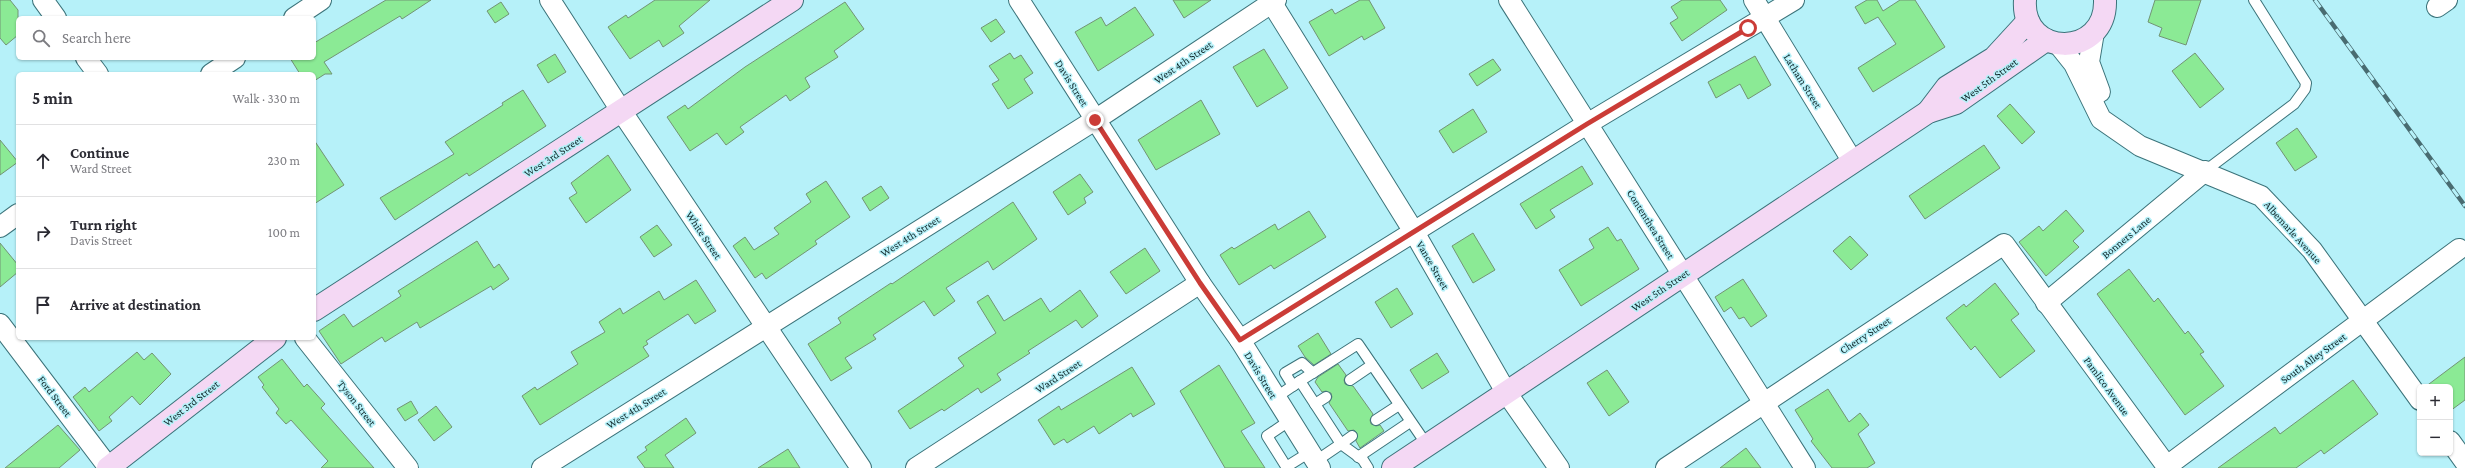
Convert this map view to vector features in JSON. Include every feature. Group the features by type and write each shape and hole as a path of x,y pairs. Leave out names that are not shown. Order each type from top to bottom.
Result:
{"main road":[{"name":"West 3rd Street","path":"316,309 622,112 792,0"},
{"path":"2025,0 2028,21 2035,32 2052,42 2071,44 2083,40 2094,32 2101,22 2105,0"},
{"name":"West 5th Street","path":"1928,112 1948,87 1994,58 2028,21"},
{"name":"West 5th Street","path":"1393,468 1928,112 1956,103 2052,42"},
{"name":"West 3rd Street","path":"109,468 272,340"}],"street":[{"path":"42,0 54,16"},
{"path":"297,16 321,0"},
{"name":"White Street","path":"550,0 622,112 861,468"},
{"name":"Davis Street","path":"1019,0 1200,283 1240,340 1315,461"},
{"name":"Contenthea Street","path":"1509,0 1804,468"},
{"name":"Latham Street","path":"1754,0 1854,162"},
{"path":"1240,340 1587,124 1794,0"},
{"name":"West 4th Street","path":"542,468 1095,120 1273,1"},
{"name":"Vance Street","path":"1273,1 1414,232 1506,392 1559,468"},
{"path":"2094,32 2089,62 2099,89 2111,113 2115,129"},
{"name":"Albemarle Avenue","path":"2052,42 2074,64 2101,119 2140,146 2205,171 2261,196 2312,250 2417,396"},
{"path":"88,60 96,72"},
{"path":"214,72 232,60"},
{"name":"Bonners Lane","path":"2046,303 2205,171"},
{"path":"0,227 16,215"},
{"name":"Cherry Street","path":"1666,468 2004,244 2046,303"},
{"name":"South Alley Street","path":"2167,467 2459,249"},
{"name":"Ward Street","path":"916,468 1200,283"},
{"name":"Pamlico Avenue","path":"2046,303 2167,467"},
{"name":"Ford Street","path":"0,324 109,468"},
{"name":"Tyson Street","path":"307,340 408,468"},
{"path":"2453,445 2465,462"}],"lane":[{"path":"2205,171 2294,104 2305,89 2306,83 2254,0"},
{"path":"1275,398 1358,344 1427,445"},
{"path":"1313,373 1302,363 1285,372 1315,404 1341,444 1363,460 1368,468"},
{"path":"1350,380 1372,365"},
{"path":"1315,404 1326,397"},
{"path":"1376,420 1399,405"},
{"path":"1289,421 1267,436 1286,468 1315,461 1352,436"},
{"path":"1358,456 1410,422"}],"building":[{"path":"0,0 10,0 18,10 18,16 16,16 16,37 6,45 0,38"},
{"path":"386,0 431,0 402,19 400,16 324,62 332,74 325,74 316,80 316,72 299,72 291,60 316,60 316,42"},
{"path":"655,0 710,0 679,26 684,33 663,47 659,40 630,59 608,27 626,15 628,18"},
{"path":"1173,0 1211,0 1184,18"},
{"path":"1360,0 1369,0 1385,28 1364,40 1362,36 1329,56 1309,22 1332,9 1335,14"},
{"path":"1682,0 1720,0 1727,10 1682,41 1670,23 1678,18 1671,7"},
{"path":"1867,0 1877,0 1883,11 1900,0 1915,0 1945,47 1873,92 1858,68 1896,44 1878,17 1865,24 1855,7"},
{"path":"2155,0 2201,0 2186,45 2159,36 2162,28 2148,22"},
{"path":"501,2 509,14 495,23 487,11"},
{"path":"845,2 864,29 834,51 838,57 805,78 810,87 790,101 786,95 740,127 744,132 726,145 717,133 690,151 667,117 685,105 688,109 745,67"},
{"path":"1135,7 1154,35 1098,71 1075,32 1101,17 1106,26"},
{"path":"996,19 1005,32 991,42 981,28"},
{"path":"1264,49 1288,88 1257,107 1233,67"},
{"path":"1010,53 1014,59 1021,55 1033,73 1024,79 1033,93 1008,109 992,84 999,80 989,66"},
{"path":"2195,53 2224,89 2200,108 2172,71"},
{"path":"555,54 566,72 548,83 537,65"},
{"path":"1755,56 1771,85 1748,99 1740,84 1716,98 1708,82"},
{"path":"1493,59 1501,70 1477,86 1469,74"},
{"path":"523,90 546,126 469,176 467,173 395,220 380,198 454,154 445,142 503,105 502,103"},
{"path":"1201,100 1220,134 1156,170 1138,140"},
{"path":"2010,104 2035,132 2022,144 1997,116"},
{"path":"1473,109 1487,132 1453,153 1439,131"},
{"path":"2297,128 2317,157 2295,171 2276,143"},
{"path":"0,140 16,160 16,163 0,175"},
{"path":"316,143 344,185 316,203"},
{"path":"1984,145 2000,168 1925,219 1909,196"},
{"path":"608,155 631,190 586,223 569,198 577,193 571,183"},
{"path":"1582,166 1593,184 1550,210 1555,217 1536,229 1520,204"},
{"path":"1080,174 1093,192 1084,198 1086,203 1068,215 1053,192"},
{"path":"826,181 850,217 815,241 817,244 766,279 762,273 755,278 733,246 745,237 754,250 779,234 774,228 811,202 806,194"},
{"path":"881,186 889,198 870,211 862,198"},
{"path":"1013,202 1037,239 993,270 988,261 946,288 955,301 934,316 924,301 873,335 876,339 845,358 852,368 831,381 808,344 841,323 838,318 891,283 892,284"},
{"path":"2066,210 2084,231 2073,241 2079,247 2046,276 2019,242 2039,226 2043,231"},
{"path":"1309,211 1326,237 1274,269 1271,265 1239,285 1220,255 1232,247 1234,249 1275,224 1278,230"},
{"path":"657,225 672,245 654,257 640,237"},
{"path":"1608,227 1617,241 1621,239 1639,269 1581,306 1559,270 1594,248 1589,239"},
{"path":"1473,233 1495,270 1473,283 1452,246"},
{"path":"1850,236 1868,255 1851,270 1833,251"},
{"path":"477,241 494,268 499,264 509,279 493,290 491,286 420,328 417,322 385,342 382,337 341,364 319,331 344,314 353,327 401,296 398,291"},
{"path":"0,243 16,263 16,274 0,287"},
{"path":"1145,248 1160,271 1126,294 1110,272"},
{"path":"2129,269 2154,302 2158,298 2185,334 2188,331 2204,352 2200,354 2224,386 2185,415 2097,294"},
{"path":"1743,279 1767,316 1751,327 1744,317 1739,319 1731,307 1724,312 1715,297"},
{"path":"696,280 716,311 695,324 688,314 646,341 648,344 643,347 649,356 540,425 522,396 535,387 537,390 578,364 571,352 605,332 599,322 620,308 623,314 659,291 664,300"},
{"path":"1995,283 2019,314 2011,320 2035,351 2000,378 1975,346 1971,350 1946,318 1964,304 1966,307"},
{"path":"1397,288 1413,314 1391,328 1375,302"},
{"path":"1080,290 1098,316 1082,328 1076,320 1028,351 1030,353 997,374 1001,380 981,393 978,388 944,411 942,409 910,429 898,411 964,366 958,358 996,333 977,302 988,295 1004,321 1041,298 1050,312"},
{"path":"1318,333 1331,354 1314,365 1305,357 1298,346"},
{"path":"137,352 144,360 152,353 171,374 140,405 132,396 109,417 112,421 99,431 73,397 85,387 89,392"},
{"path":"1437,353 1449,372 1422,389 1410,370"},
{"path":"2465,357 2465,400 2453,409 2453,384 2429,384"},
{"path":"282,359 304,387 307,384 325,404 321,408 374,468 321,468 328,461 291,420 286,424 276,413 279,409 262,387 264,385 258,377"},
{"path":"1338,364 1346,375 1344,380 1345,384 1353,386 1373,414 1370,420 1371,424 1376,426 1380,425 1384,431 1360,448 1356,441 1357,433 1354,430 1348,431 1329,403 1332,397 1331,393 1326,391 1322,392 1315,382 1318,377"},
{"path":"1219,365 1255,423 1241,431 1265,468 1225,468 1180,391"},
{"path":"1132,367 1155,404 1133,417 1131,413 1099,434 1094,426 1067,443 1064,439 1054,445 1038,420 1059,406 1061,410"},
{"path":"1607,370 1629,402 1609,416 1587,383"},
{"path":"2353,380 2378,414 2324,454 2321,450 2296,468 2218,468 2275,427 2280,434"},
{"path":"1828,389 1849,422 1860,413 1869,425 1858,434 1875,463 1867,468 1832,468 1811,441 1813,439 1795,410"},
{"path":"411,401 418,413 405,421 397,409"},
{"path":"436,406 452,427 434,441 418,420"},
{"path":"686,418 696,433 665,455 674,468 645,468 637,457 647,450 645,447"},
{"path":"58,425 80,450 59,468 5,468"},
{"path":"1746,448 1761,468 1720,468"},
{"path":"788,449 800,468 758,468"}],"railway":[{"path":"2315,0 2465,206"}],"route":[{"path":"1095,120 1200,283 1240,340 1587,124 1748,28"}]}
